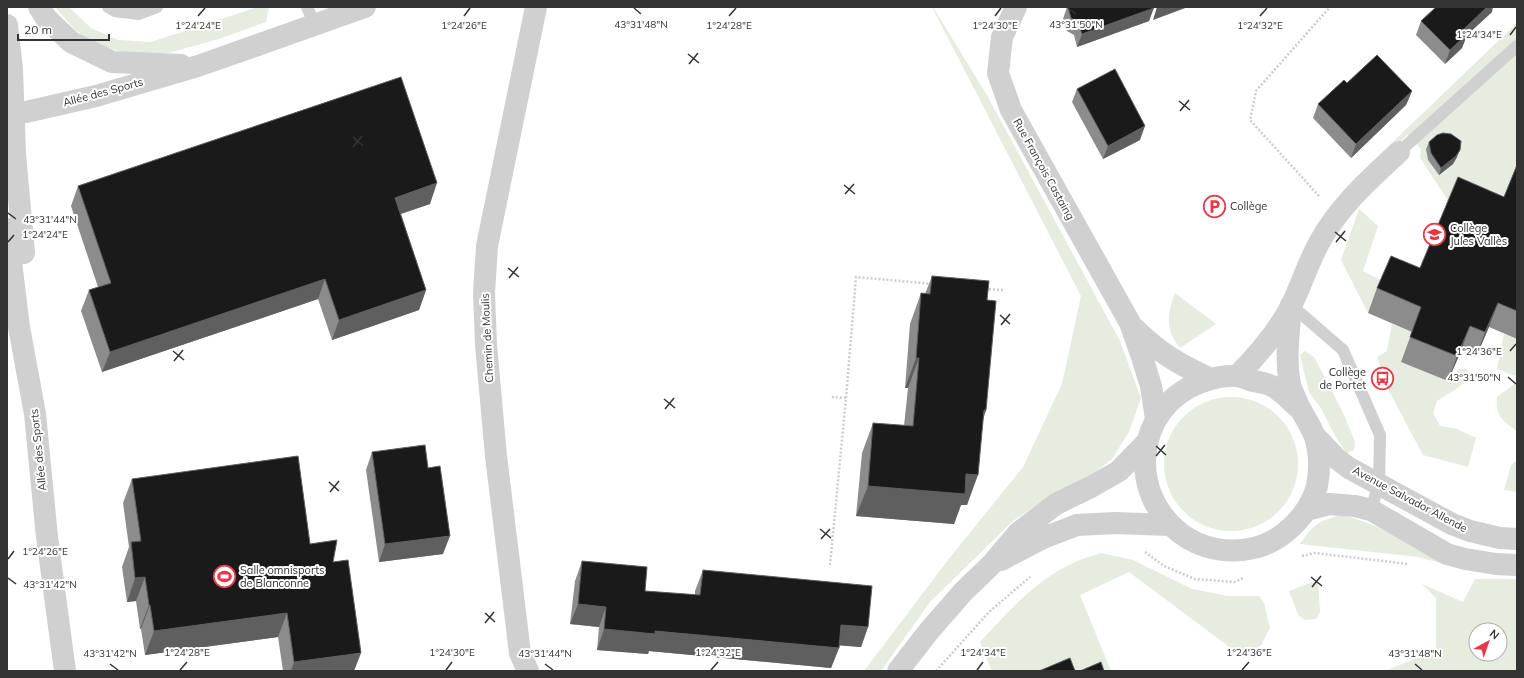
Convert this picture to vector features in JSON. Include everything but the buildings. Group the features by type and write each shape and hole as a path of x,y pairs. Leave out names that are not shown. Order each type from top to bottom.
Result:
{"street":[{"name":"Allée des Sports","path":"39,7 46,18 71,42 112,62 198,66"},
{"name":"Allée des Sports","path":"10,114 26,112 96,96 198,66 311,16 365,7"},
{"name":"Chemin de Moulis","path":"528,671 520,653 496,456 486,345 484,293 487,246 536,7"},
{"name":"Rue François Castaing","path":"1016,7 1002,37 998,72 1011,110 1130,323 1151,386 1156,419"},
{"path":"7,25 12,68 10,114 35,414"},
{"path":"1237,376 1272,337 1291,306 1319,242 1337,215 1355,193 1399,152"},
{"name":"Allée des Sports","path":"7,229 19,327 35,414 47,537 65,671"},
{"path":"1291,306 1287,355 1290,385 1300,409 1315,436 1320,462 1316,487 1306,510 1293,527 1276,540 1256,548 1233,551 1210,548 1188,539 1170,525 1156,507 1148,487 1144,465 1147,442 1156,419 1170,401 1189,387 1210,378 1237,376 1272,386 1300,409"},
{"name":"Rue François Castaing","path":"1130,323 1145,339 1166,356 1186,368 1210,378"},
{"name":"Avenue Salvador Allende","path":"1315,436 1337,459 1350,468 1452,524 1470,532 1500,538 1517,539"},
{"path":"898,671 929,631 963,592 991,565 1023,529 1056,504 1092,487 1119,470 1147,442"},
{"path":"1306,510 1328,504 1354,506 1372,510 1447,554 1465,559 1496,564 1517,564"},
{"path":"991,565 1042,538 1077,525 1115,523 1170,525"}],"lane":[{"path":"108,7 115,11 138,14 157,7"},
{"path":"1399,152 1517,46"},
{"path":"1291,306 1343,350 1380,435 1379,483 1372,510"}],"path":[{"path":"1330,7 1256,91 1250,120 1337,215"},
{"path":"830,565 856,277 933,284"},
{"path":"980,288 1003,290"},
{"path":"832,397 846,398"},
{"path":"1139,548 1164,566 1195,579 1235,582 1247,577"},
{"path":"1296,556 1315,553 1412,565"},
{"path":"936,671 989,612 1035,573"}],"shaded area":[{"path":"55,7 69,7 91,28 118,40 151,42 258,7 269,7 266,22 219,39 168,53 125,53 95,44 75,30"},
{"path":"932,7 988,97 1120,341 1141,398 1129,432 1112,459 1086,480 1050,496 1013,521 930,602 881,671 864,671 948,560 1023,467 1062,384 1081,296"},
{"path":"1517,23 1517,166 1495,221 1449,202 1420,158 1421,149 1408,134 1354,187 1350,183"},
{"path":"1359,209 1378,226 1363,271 1382,281 1368,313 1341,260"},
{"path":"1175,293 1216,324 1180,348 1172,335 1169,322 1170,308"},
{"path":"1392,324 1412,332 1448,381 1459,369 1467,369 1470,378 1437,401 1433,413 1440,426 1457,429 1476,438 1468,467 1423,455 1389,391 1377,357 1387,351"},
{"path":"1504,334 1517,339 1517,372 1515,376 1497,369"},
{"path":"1305,351 1314,357 1345,417 1355,442 1354,450 1346,453 1322,410 1309,392 1300,355"},
{"path":"1517,382 1517,431 1501,417 1497,409 1497,397"},
{"path":"1238,397 1263,405 1283,422 1293,438 1297,451 1297,477 1293,490 1287,501 1273,516 1257,526 1244,530 1224,531 1199,523 1179,506 1169,490 1165,477 1164,457 1172,432 1189,412 1205,402 1218,398"},
{"path":"1517,460 1517,492 1504,490 1511,465"},
{"path":"1341,515 1382,529 1444,564 1418,557 1300,544 1309,532 1321,522"},
{"path":"1101,553 1133,560 1192,589 1228,596 1259,596 1264,603 1270,628 1261,645 1247,653 1232,649 1129,572 1080,595 1111,671 992,671 980,642 1020,600 1054,573 1079,560"},
{"path":"1475,579 1517,579 1517,671 1385,671 1436,650 1436,598 1422,584 1463,602"},
{"path":"1318,580 1320,612 1316,619 1305,620 1298,615 1289,591"}],"place":[{"name":"Collège","path":"1214,206"},
{"name":"Collège Jules Vallès","path":"1434,234"},
{"name":"Collège de Portet","path":"1382,378"},
{"name":"Salle omnisports de Blanconne","path":"224,576"}]}
